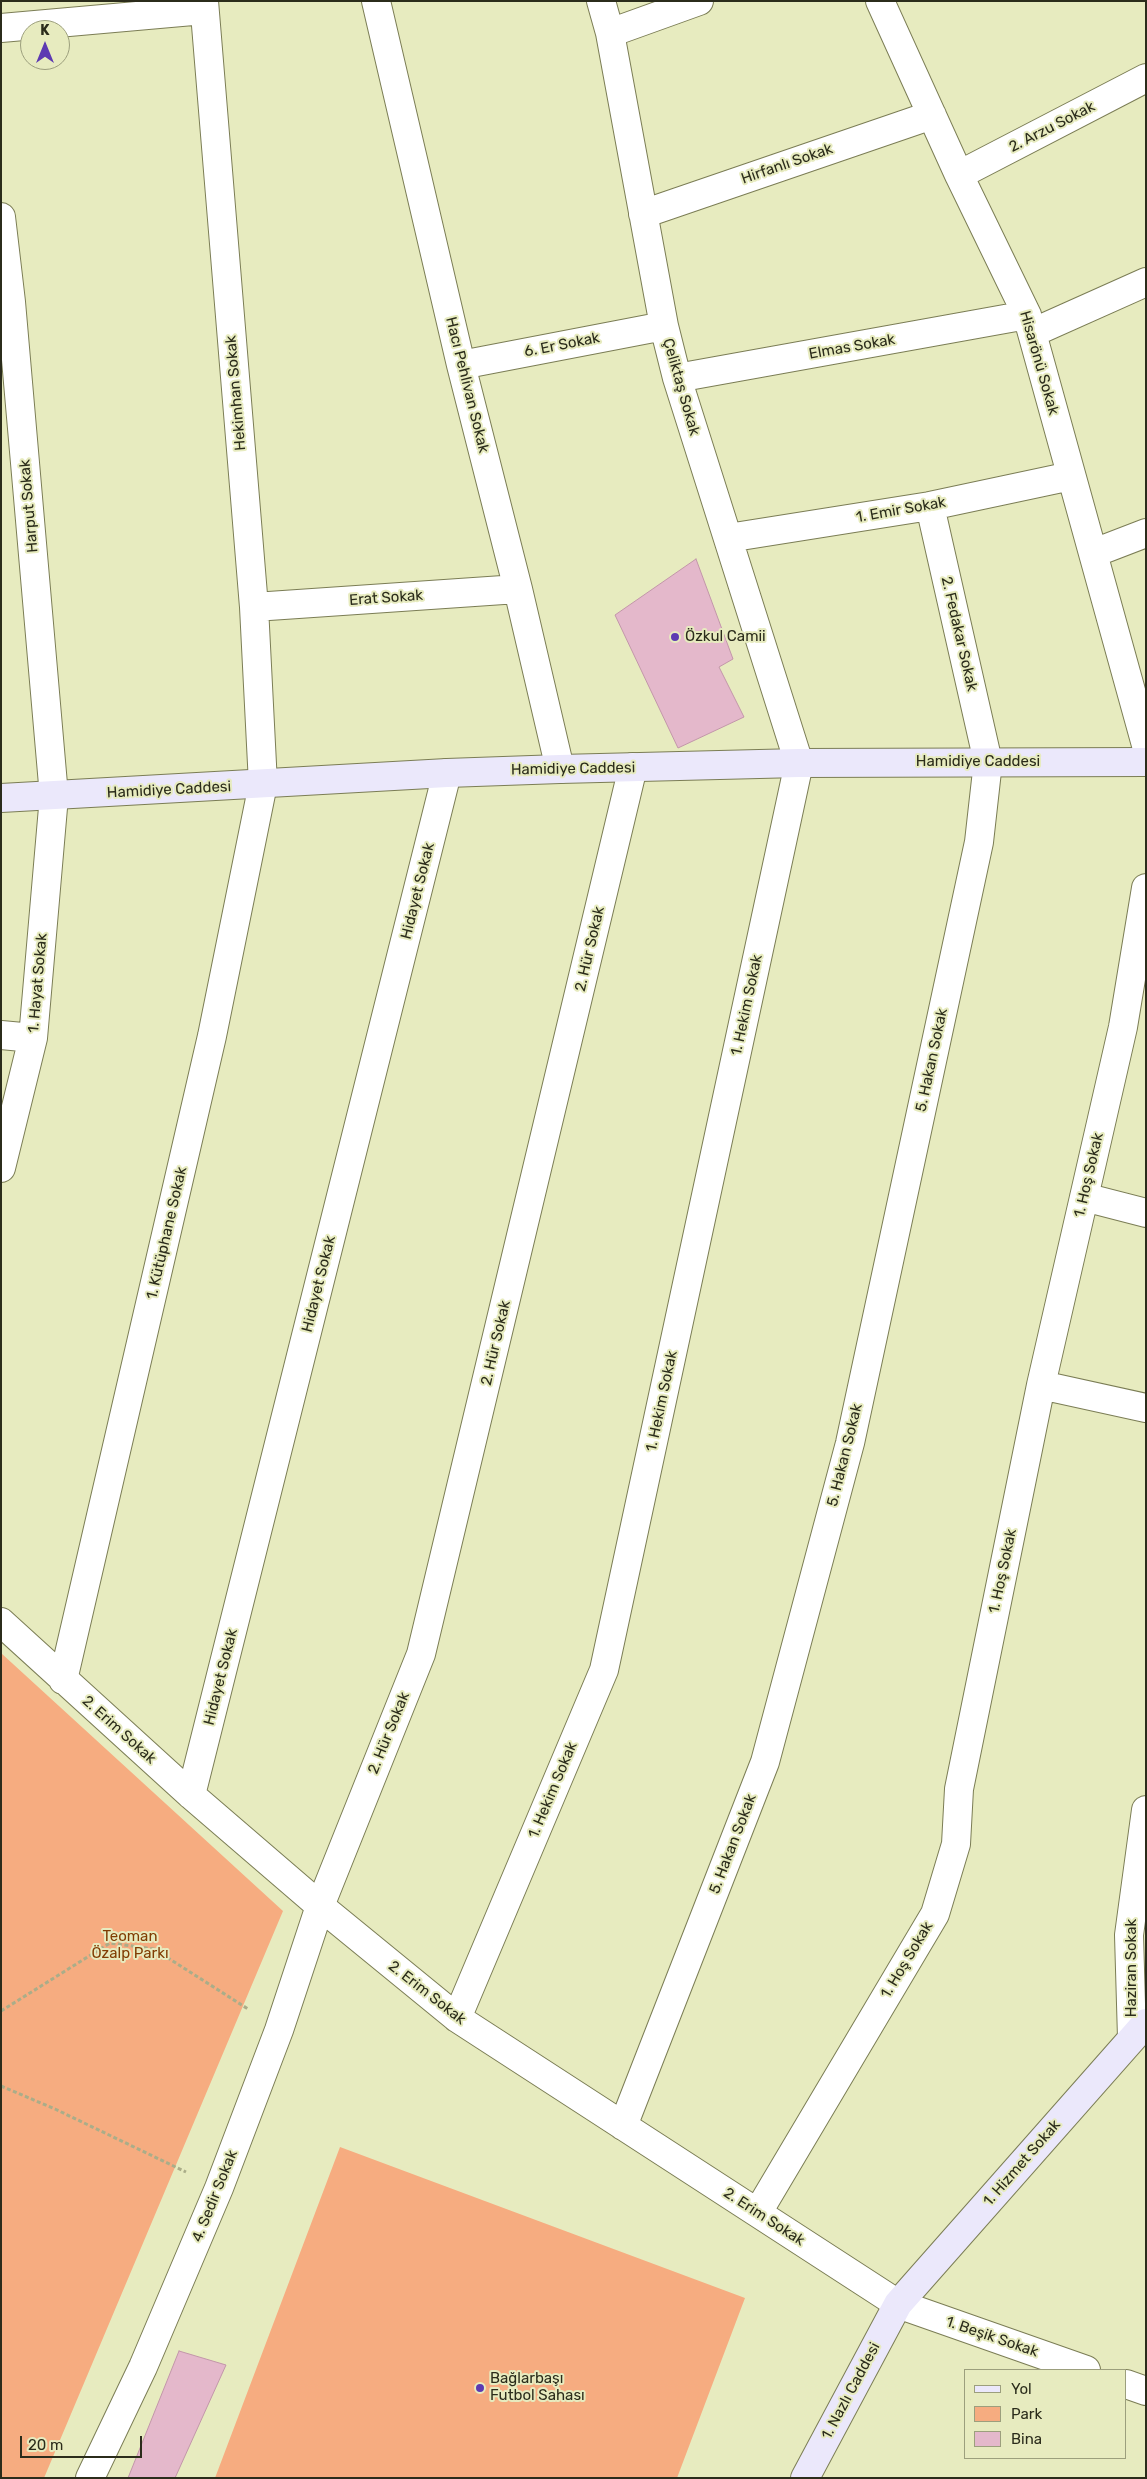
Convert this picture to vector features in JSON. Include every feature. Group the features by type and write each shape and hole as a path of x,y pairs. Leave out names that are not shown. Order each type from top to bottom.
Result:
{"main road":[{"name":"Hamidiye Caddesi","path":"1,798 447,773 560,769 798,763 1146,762"},
{"name":"1. Hizmet Sokak","path":"898,2304 1139,2030"},
{"name":"1. Nazlı Caddesi","path":"805,2478 898,2304"}],"street":[{"name":"Hacı Pehlivan Sokak","path":"376,1 461,364 518,589 560,769"},
{"name":"Çeliktaş Sokak","path":"601,1 610,34 664,326 677,378 798,763"},
{"path":"610,34 699,1"},
{"name":"Hisarönü Sokak","path":"884,3 959,175 1030,324 1146,745"},
{"path":"1,28 30,13 204,6"},
{"name":"Hekimhan Sokak","path":"204,6 254,607 263,784"},
{"name":"2. Arzu Sokak","path":"959,175 1146,78"},
{"name":"Hirfanlı Sokak","path":"643,214 932,115"},
{"name":"Harput Sokak","path":"1,216 11,302 54,796"},
{"name":"Elmas Sokak","path":"677,378 1030,324 1146,282"},
{"name":"6. Er Sokak","path":"461,364 664,326"},
{"name":"1. Emir Sokak","path":"728,538 930,506 1072,476"},
{"name":"2. Fedakar Sokak","path":"930,506 988,762"},
{"path":"1094,553 1146,534"},
{"name":"Erat Sokak","path":"254,607 518,589"},
{"name":"5. Hakan Sokak","path":"623,2126 765,1762 850,1442 979,842 988,762"},
{"name":"1. Hekim Sokak","path":"457,2018 604,1670 798,763"},
{"name":"2. Hür Sokak","path":"320,1906 421,1654 634,768"},
{"name":"Hidayet Sokak","path":"191,1795 447,773"},
{"name":"1. Kütüphane Sokak","path":"63,1680 212,1036 263,784"},
{"name":"1. Hayat Sokak","path":"1,1168 33,1038 54,796"},
{"name":"1. Hoş Sokak","path":"758,2212 935,1914 956,1844 959,1789 1041,1385 1084,1197 1134,1030 1146,888"},
{"path":"1,1035 33,1038"},
{"path":"1084,1197 1146,1213"},
{"path":"1041,1385 1146,1408"},
{"name":"2. Erim Sokak","path":"1,1622 191,1795 320,1906 457,2018 898,2304"},
{"name":"Haziran Sokak","path":"1139,2030 1128,1935 1146,1810"},
{"name":"4. Sedir Sokak","path":"90,2478 143,2367 219,2188 279,2030 320,1906"},
{"name":"1. Beşik Sokak","path":"898,2304 1083,2369"},
{"path":"1127,2384 1146,2391"}],"path":[{"path":"1,2011 110,1943 154,1949 279,2030"},
{"path":"1,2086 55,2109 219,2188"}],"green space":[{"name":"Teoman Özalp Parkı","path":"1,1653 283,1911 44,2478 1,2478"},
{"name":"Bağlarbaşı Futbol Sahası","path":"340,2147 745,2298 677,2478 215,2478"}],"building":[{"name":"Özkul Camii","path":"696,559 733,659 719,667 744,717 678,748 615,615"},
{"path":"179,2351 226,2365 175,2478 128,2478"}],"place":[{"name":"Özkul Camii","path":"675,637"},
{"name":"Bağlarbaşı Futbol Sahası","path":"480,2388"}]}
